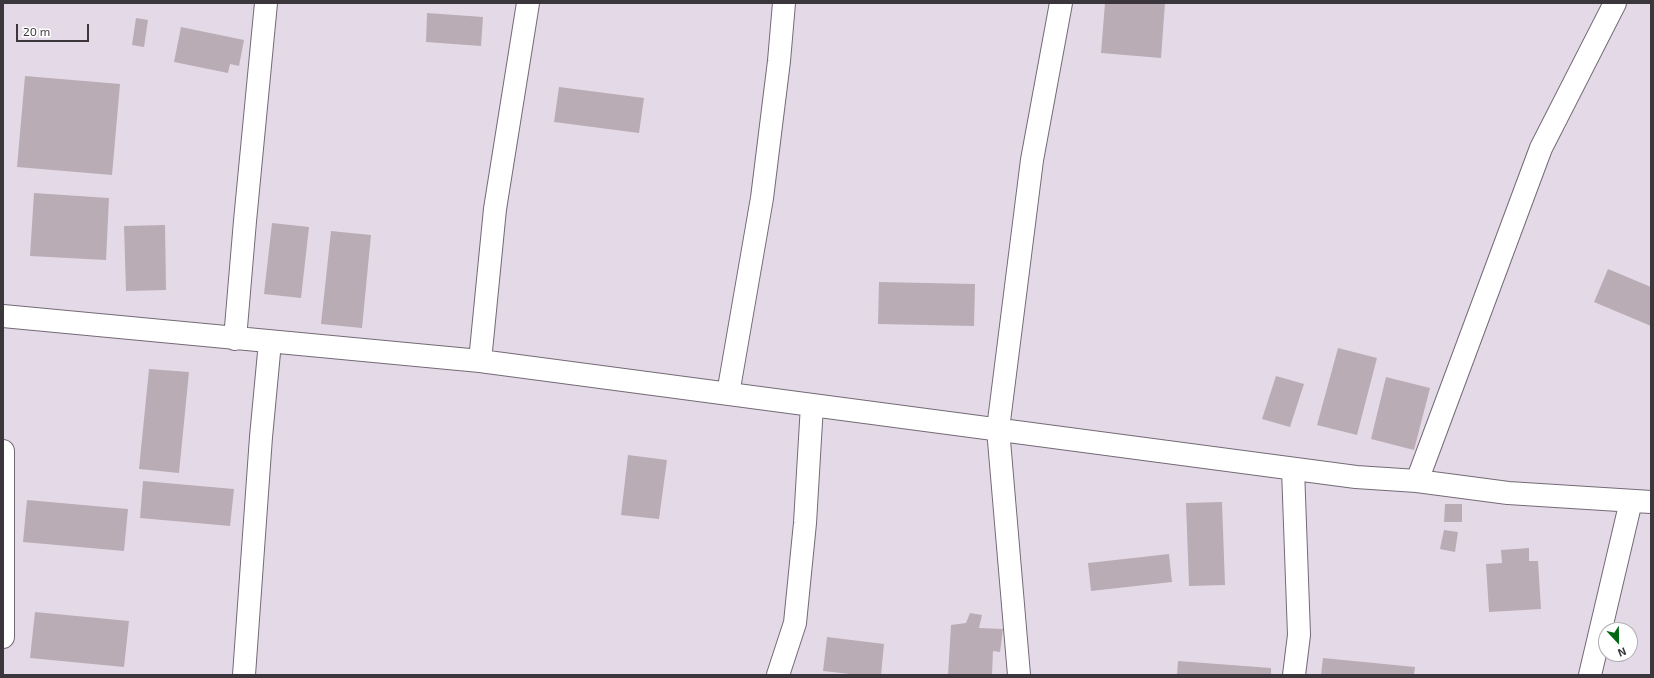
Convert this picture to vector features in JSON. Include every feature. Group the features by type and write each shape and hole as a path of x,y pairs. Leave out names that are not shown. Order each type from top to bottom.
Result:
{"street":[{"path":"235,339 245,213 266,3"},
{"path":"480,361 495,209 528,3"},
{"path":"728,394 762,198 784,3"},
{"path":"1020,675 998,429 1032,160 1061,3"},
{"path":"1417,481 1541,148 1615,3"},
{"path":"3,316 480,361 1356,477 1417,481 1508,493 1641,501 1590,675"},
{"path":"244,675 261,437 270,342"},
{"path":"778,675 795,623 805,523 812,405"},
{"path":"3,451 3,637"},
{"path":"1293,469 1299,635 1294,675"}],"building":[{"path":"1105,3 1165,3 1161,58 1101,53"},
{"path":"427,13 483,17 481,46 426,42"},
{"path":"136,18 148,20 144,47 132,45"},
{"path":"181,27 244,40 239,66 230,64 228,73 174,62"},
{"path":"25,76 120,84 112,175 17,167"},
{"path":"559,87 644,98 639,133 554,122"},
{"path":"34,193 109,198 106,260 30,256"},
{"path":"272,223 309,227 301,298 264,294"},
{"path":"165,225 166,290 126,291 124,226"},
{"path":"331,231 371,235 362,328 321,324"},
{"path":"1608,269 1651,287 1651,326 1594,302"},
{"path":"879,282 975,284 974,326 878,324"},
{"path":"1338,348 1377,358 1357,435 1317,425"},
{"path":"149,369 189,372 179,473 139,469"},
{"path":"1276,376 1304,384 1290,427 1262,419"},
{"path":"1386,377 1430,388 1414,450 1371,439"},
{"path":"628,455 667,460 659,519 621,515"},
{"path":"143,481 234,489 230,526 140,518"},
{"path":"27,500 128,509 124,551 23,542"},
{"path":"1222,502 1225,585 1189,586 1186,503"},
{"path":"1445,504 1462,504 1462,522 1444,522"},
{"path":"1444,530 1458,532 1455,552 1440,549"},
{"path":"1529,548 1529,561 1538,561 1541,609 1489,612 1486,564 1502,563 1501,550"},
{"path":"1169,554 1172,582 1091,591 1088,563"},
{"path":"35,612 129,621 124,667 30,658"},
{"path":"970,613 982,615 979,628 1003,629 1000,652 993,651 992,675 948,675 951,625 966,623"},
{"path":"827,637 884,644 881,675 859,675 823,671"},
{"path":"1323,658 1415,667 1414,675 1321,675"},
{"path":"1178,661 1271,668 1271,675 1177,675"}]}
